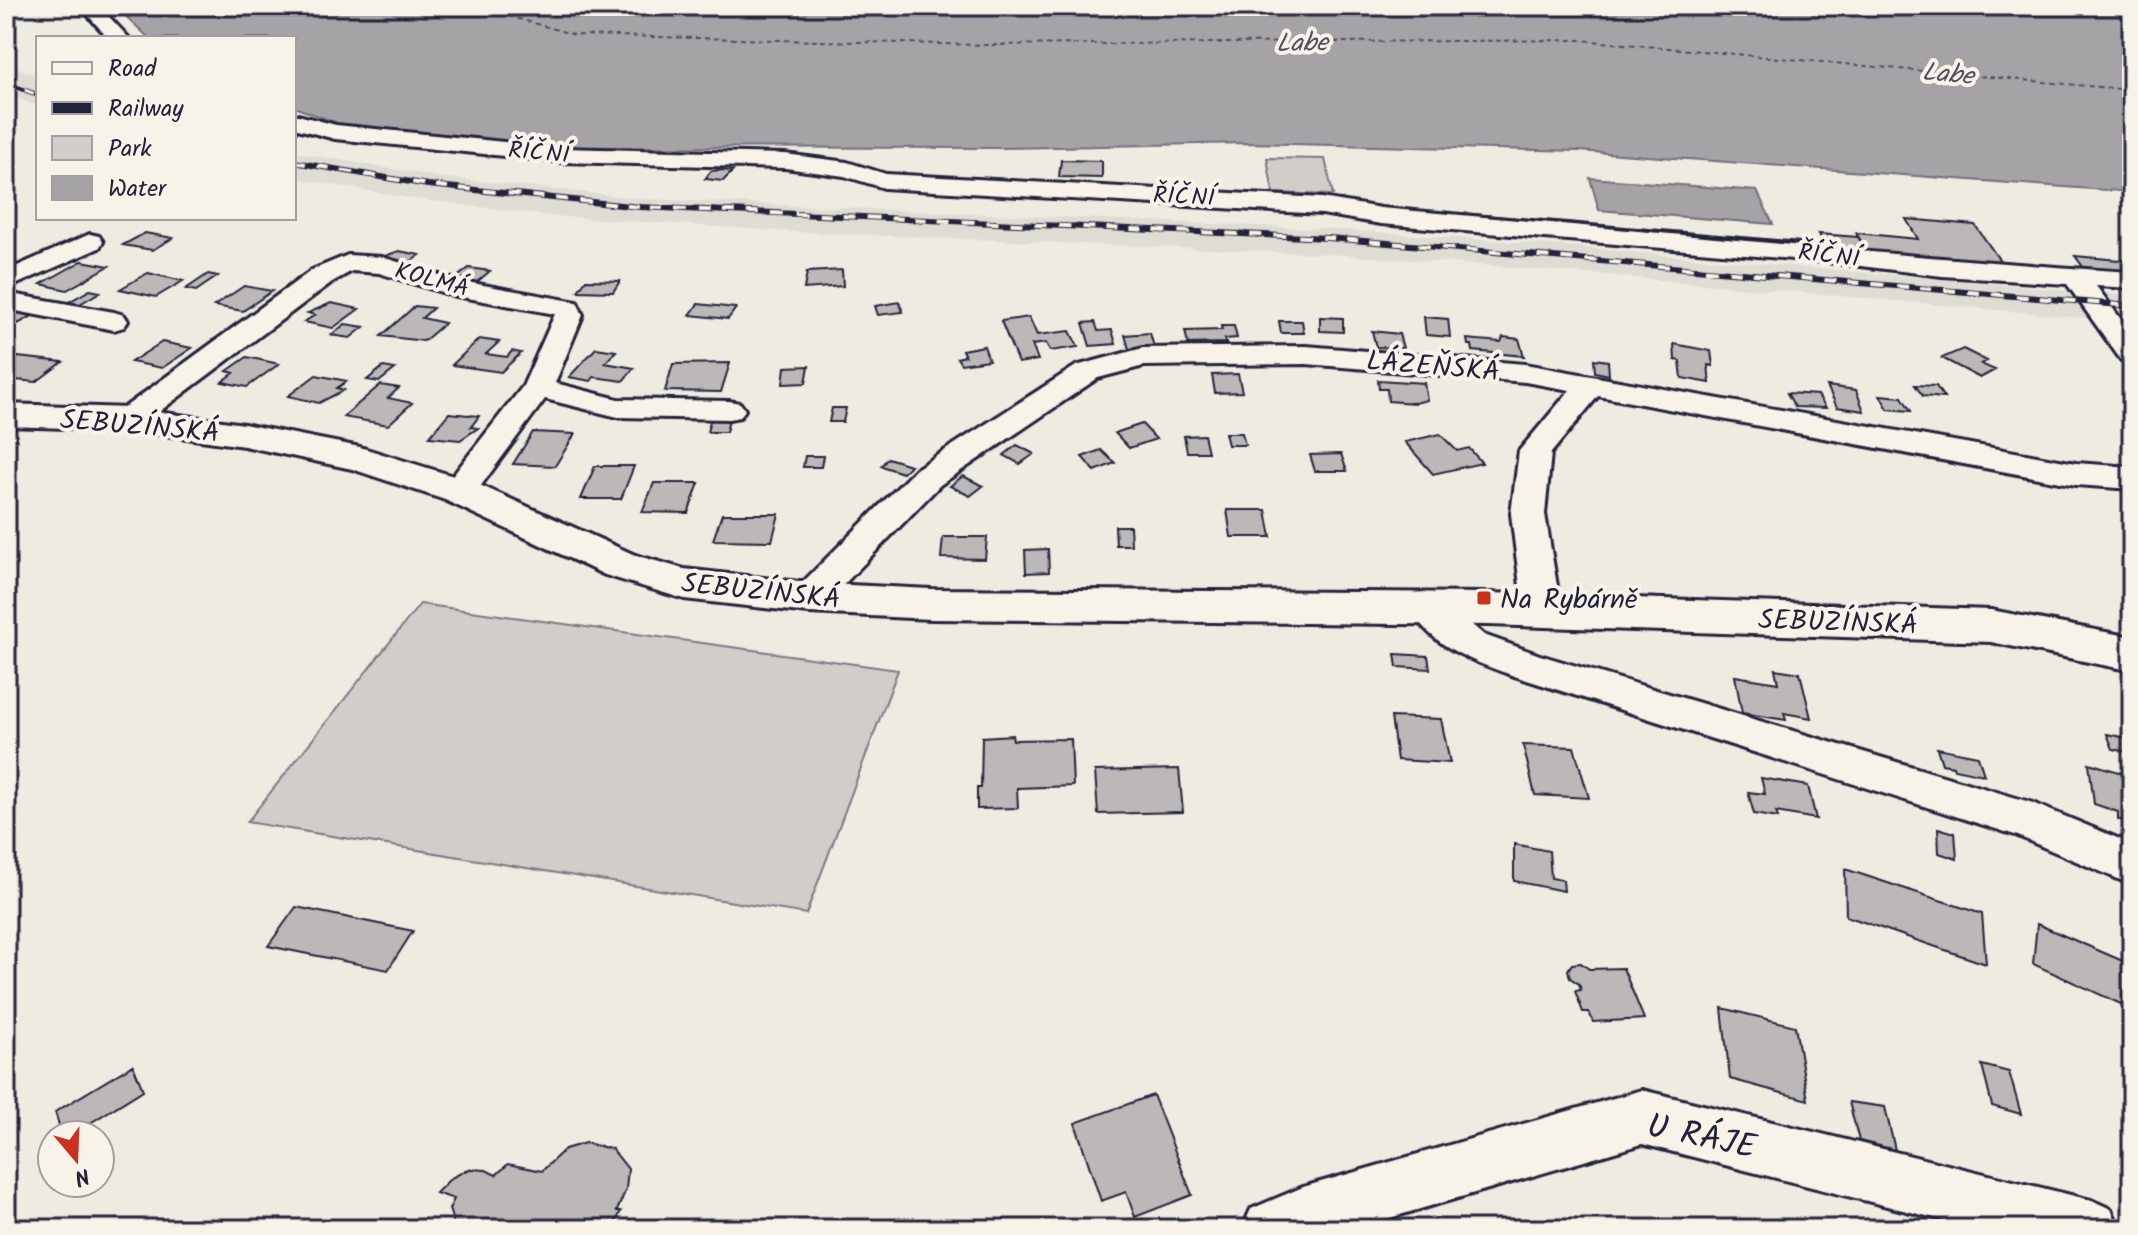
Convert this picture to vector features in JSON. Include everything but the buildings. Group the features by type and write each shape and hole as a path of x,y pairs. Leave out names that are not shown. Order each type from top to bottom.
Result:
{"main road":[{"name":"SEBUZÍNSKÁ","path":"6,415 129,419 244,435 346,456 459,491 633,569 684,584 809,598 931,604 1542,610 1991,626 2132,654"}],"street":[{"path":"89,6 117,36"},
{"name":"ŘÍČNÍ","path":"296,122 335,132 563,155 785,161 847,169 884,181 1290,203 1381,216 2132,280"},
{"path":"6,281 90,242"},
{"name":"KOLMÁ","path":"129,419 322,276 348,263 382,265 451,287 567,308 569,315 538,388 459,491"},
{"path":"2075,276 2132,354"},
{"path":"6,301 114,321"},
{"name":"LÁZEŇSKÁ","path":"809,598 928,477 1087,372 1143,357 1306,355 1525,373 2076,474 2132,478"},
{"path":"1542,610 1528,514 1535,451 1591,385"},
{"path":"538,388 618,408 729,410"},
{"path":"1430,610 1470,645 1528,666 2030,821 2132,865"},
{"name":"U RÁJE","path":"1271,1229 1303,1215 1642,1117 2091,1229"}],"shaded area":[{"path":"6,63 36,75 36,105 6,94"},
{"path":"296,152 439,177 646,199 1329,229 1541,244 2132,296 2132,322 1330,254 797,232 552,216 408,198 296,178"}],"green space":[{"path":"1267,158 1325,159 1333,195 1273,193"},
{"path":"420,604 898,670 806,914 247,822"}],"water":[{"name":"Labe","path":"115,6 2132,6 2132,192 1579,151 1246,143 1004,148 527,147 348,127 296,108 296,36 147,36"},
{"path":"1590,178 1757,191 1773,224 1599,210"}],"ferry route":[{"path":"474,6 575,35 983,45 1580,40 2132,90"}],"railway":[{"path":"6,83 36,94"},
{"path":"296,162 428,185 640,207 1329,238 2132,306"}],"place":[{"name":"Na Rybárně","path":"1484,598"}]}
